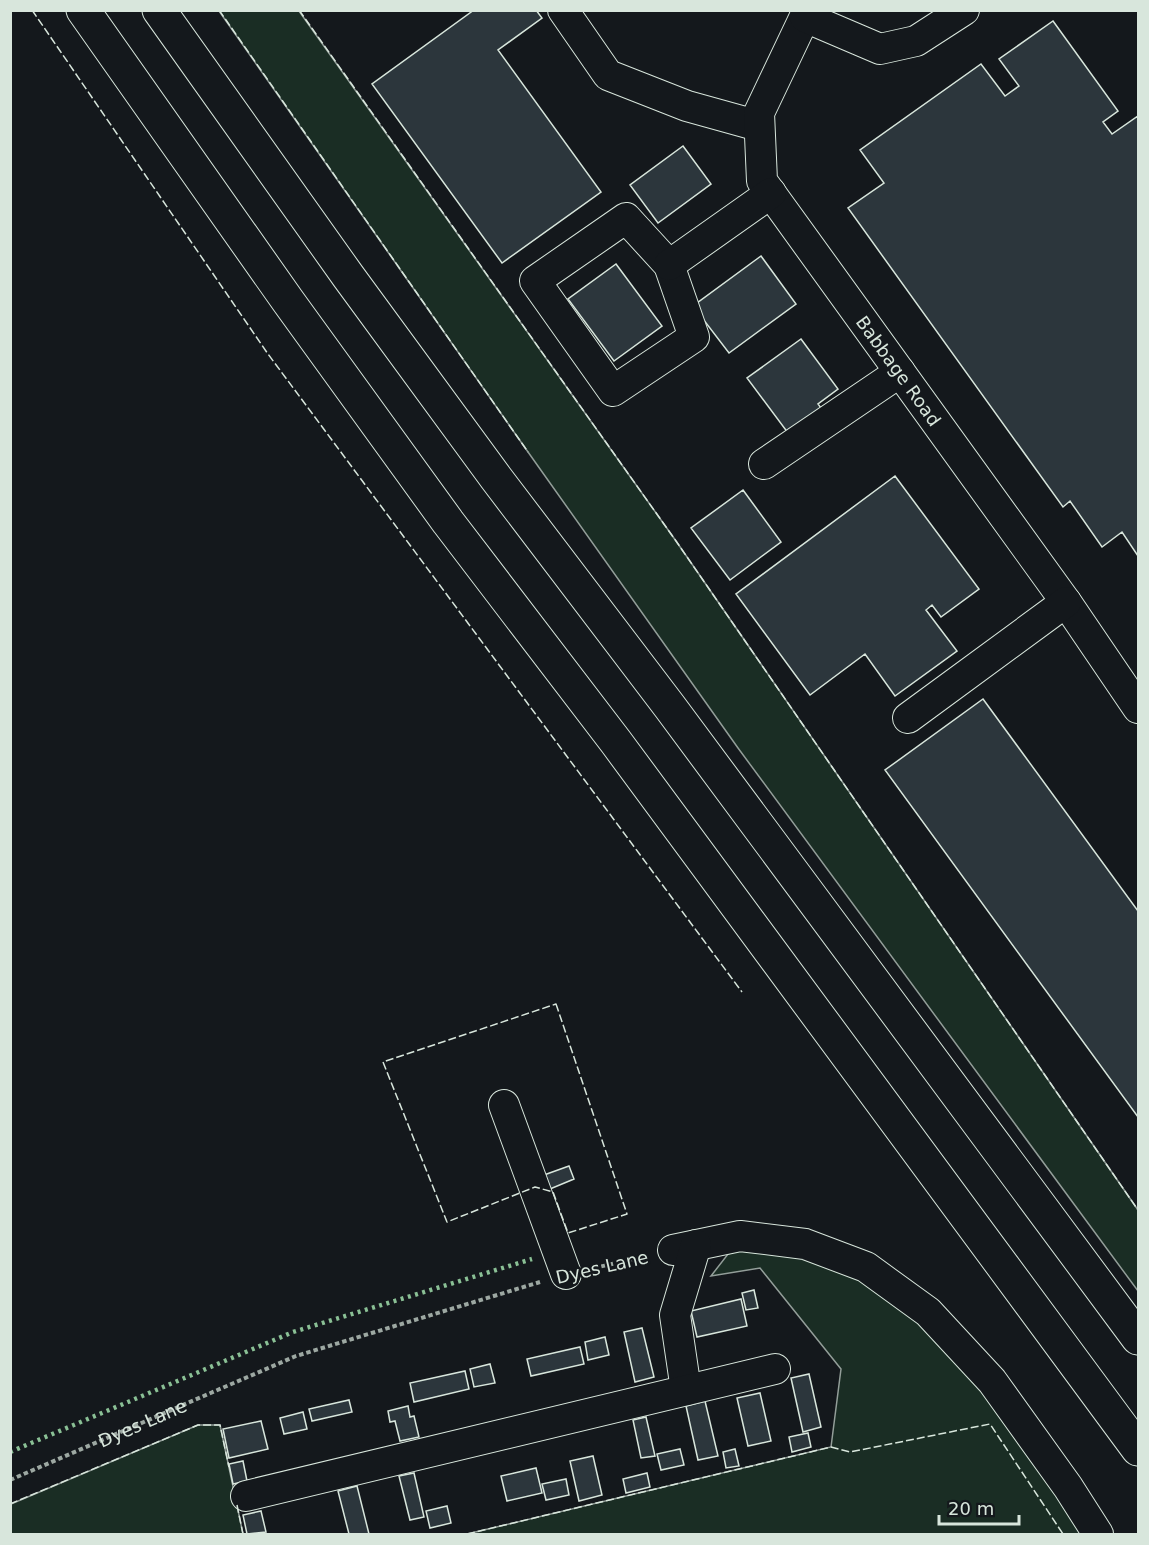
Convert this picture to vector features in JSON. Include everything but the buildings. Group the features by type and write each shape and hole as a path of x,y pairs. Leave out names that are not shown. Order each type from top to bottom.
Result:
{"highway":[{"path":"83,10 288,301 448,522 616,742 1138,1449"},
{"path":"159,10 348,276 489,468 1138,1338"}],"street":[{"path":"563,10 608,75 687,106 759,126"},
{"path":"807,14 880,50 916,41 964,10"},
{"name":"Babbage Road","path":"807,14 759,113 762,181 1066,602 1138,708"},
{"path":"669,265 771,193"},
{"path":"626,218 669,265 694,337 613,391 535,281 626,218"},
{"path":"764,464 900,372"},
{"path":"908,718 1066,602"},
{"path":"504,1105 566,1274"},
{"path":"686,1390 675,1315 684,1247 740,1236 805,1244 866,1267 928,1312 992,1381 1068,1487 1098,1534"},
{"path":"246,1496 775,1369"}],"path":[{"name":"Dyes Lane","path":"10,1480 296,1356 566,1274 684,1247"}],"green space":[{"path":"219,11 299,11 676,541 1138,1210 1138,1291 738,748"},
{"path":"752,1244 807,1251 869,1279 938,1335 1095,1534 467,1534 831,1447 841,1369 760,1268 711,1276 728,1254"},
{"path":"198,1425 220,1425 243,1534 11,1534 11,1504"}],"hedge":[{"path":"10,1452 293,1332 532,1259"}],"fence":[{"path":"32,10 268,354 742,992"},
{"path":"219,10 528,452"},
{"path":"299,10 676,541 1138,1210"},
{"path":"556,1004 627,1214 568,1233 553,1192 535,1187 447,1222 383,1062 556,1004"},
{"path":"467,1534 831,1447 850,1452 990,1424 1063,1534"},
{"path":"10,1504 198,1425 220,1425 229,1467"},
{"path":"237,1505 243,1534"}]}
